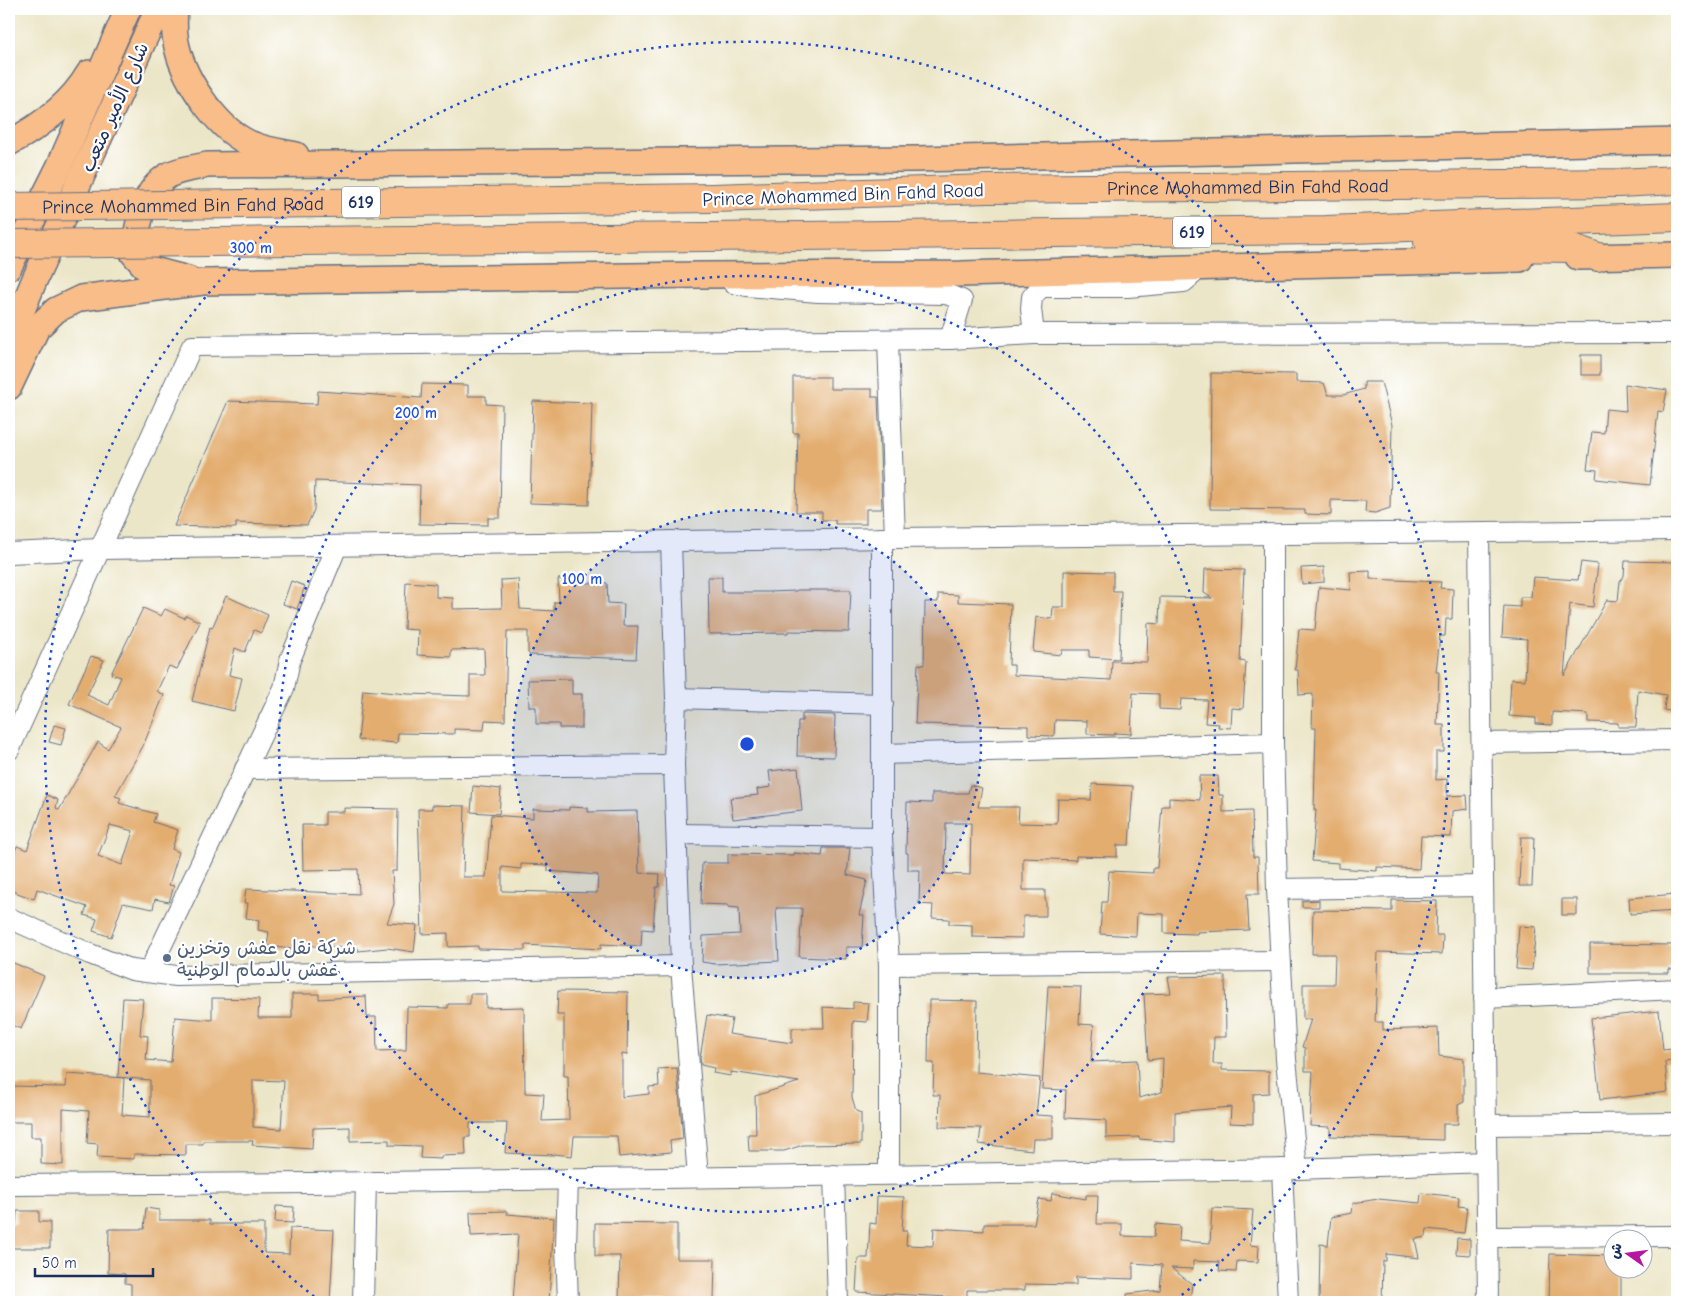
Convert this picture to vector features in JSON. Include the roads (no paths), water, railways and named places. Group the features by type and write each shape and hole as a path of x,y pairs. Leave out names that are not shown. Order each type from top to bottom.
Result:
{"highway":[{"name":"Prince Mohammed Bin Fahd Road","path":"9,207 713,198 986,189 1619,183 1677,180"},
{"name":"Prince Mohammed Bin Fahd Road","path":"9,244 1326,230 1677,217"},
{"path":"1368,228 1404,240 1510,247 1572,248 1598,256"}],"main road":[{"path":"9,142 30,132 72,98 88,76 123,9"},
{"name":"شارع الأمير متعب","path":"9,267 59,168 128,9"},
{"name":"شارع الأمير متعب","path":"9,342 34,281 158,9"},
{"path":"175,9 174,21 177,47 186,74 210,112 230,130 253,145 335,164"},
{"path":"203,282 146,268 133,253 139,221 153,187 170,174 207,165 916,159 1677,141"},
{"path":"9,387 37,328 56,310 81,298 203,282 700,275 961,274 1677,254"}],"street":[{"path":"1034,334 1031,309 1032,297 1041,287 1128,288 1184,282 1201,266"},
{"path":"700,275 747,286 818,292 946,294 962,300 950,339"},
{"path":"9,750 192,346 888,340 950,339 1034,334 1677,333"},
{"path":"888,340 889,538 883,704 882,837 889,965 889,1174"},
{"path":"9,553 100,549 671,541 1677,530"},
{"path":"1479,533 1488,1302"},
{"path":"1273,535 1273,743 1276,889 1290,1169 1288,1302"},
{"path":"671,541 676,698 674,765 681,966 698,1177"},
{"path":"149,972 284,688 290,660 337,546"},
{"path":"676,698 883,704"},
{"path":"1482,743 1677,740"},
{"path":"883,754 1273,743"},
{"path":"245,769 674,765"},
{"path":"677,834 882,837"},
{"path":"1276,889 1483,886"},
{"path":"9,918 90,954 132,970 176,976 681,966"},
{"path":"889,965 1280,961"},
{"path":"1484,998 1677,989"},
{"path":"1486,1125 1677,1123"},
{"path":"9,1185 1290,1169 1486,1162"},
{"path":"834,1175 838,1302"},
{"path":"568,1179 566,1246 568,1302"},
{"path":"363,1302 366,1182"},
{"path":"1487,1237 1677,1236"}],"place":[{"name":"شركة نقل عفش وتخزين عفش بالدمام الوطنية","path":"167,958"}]}
